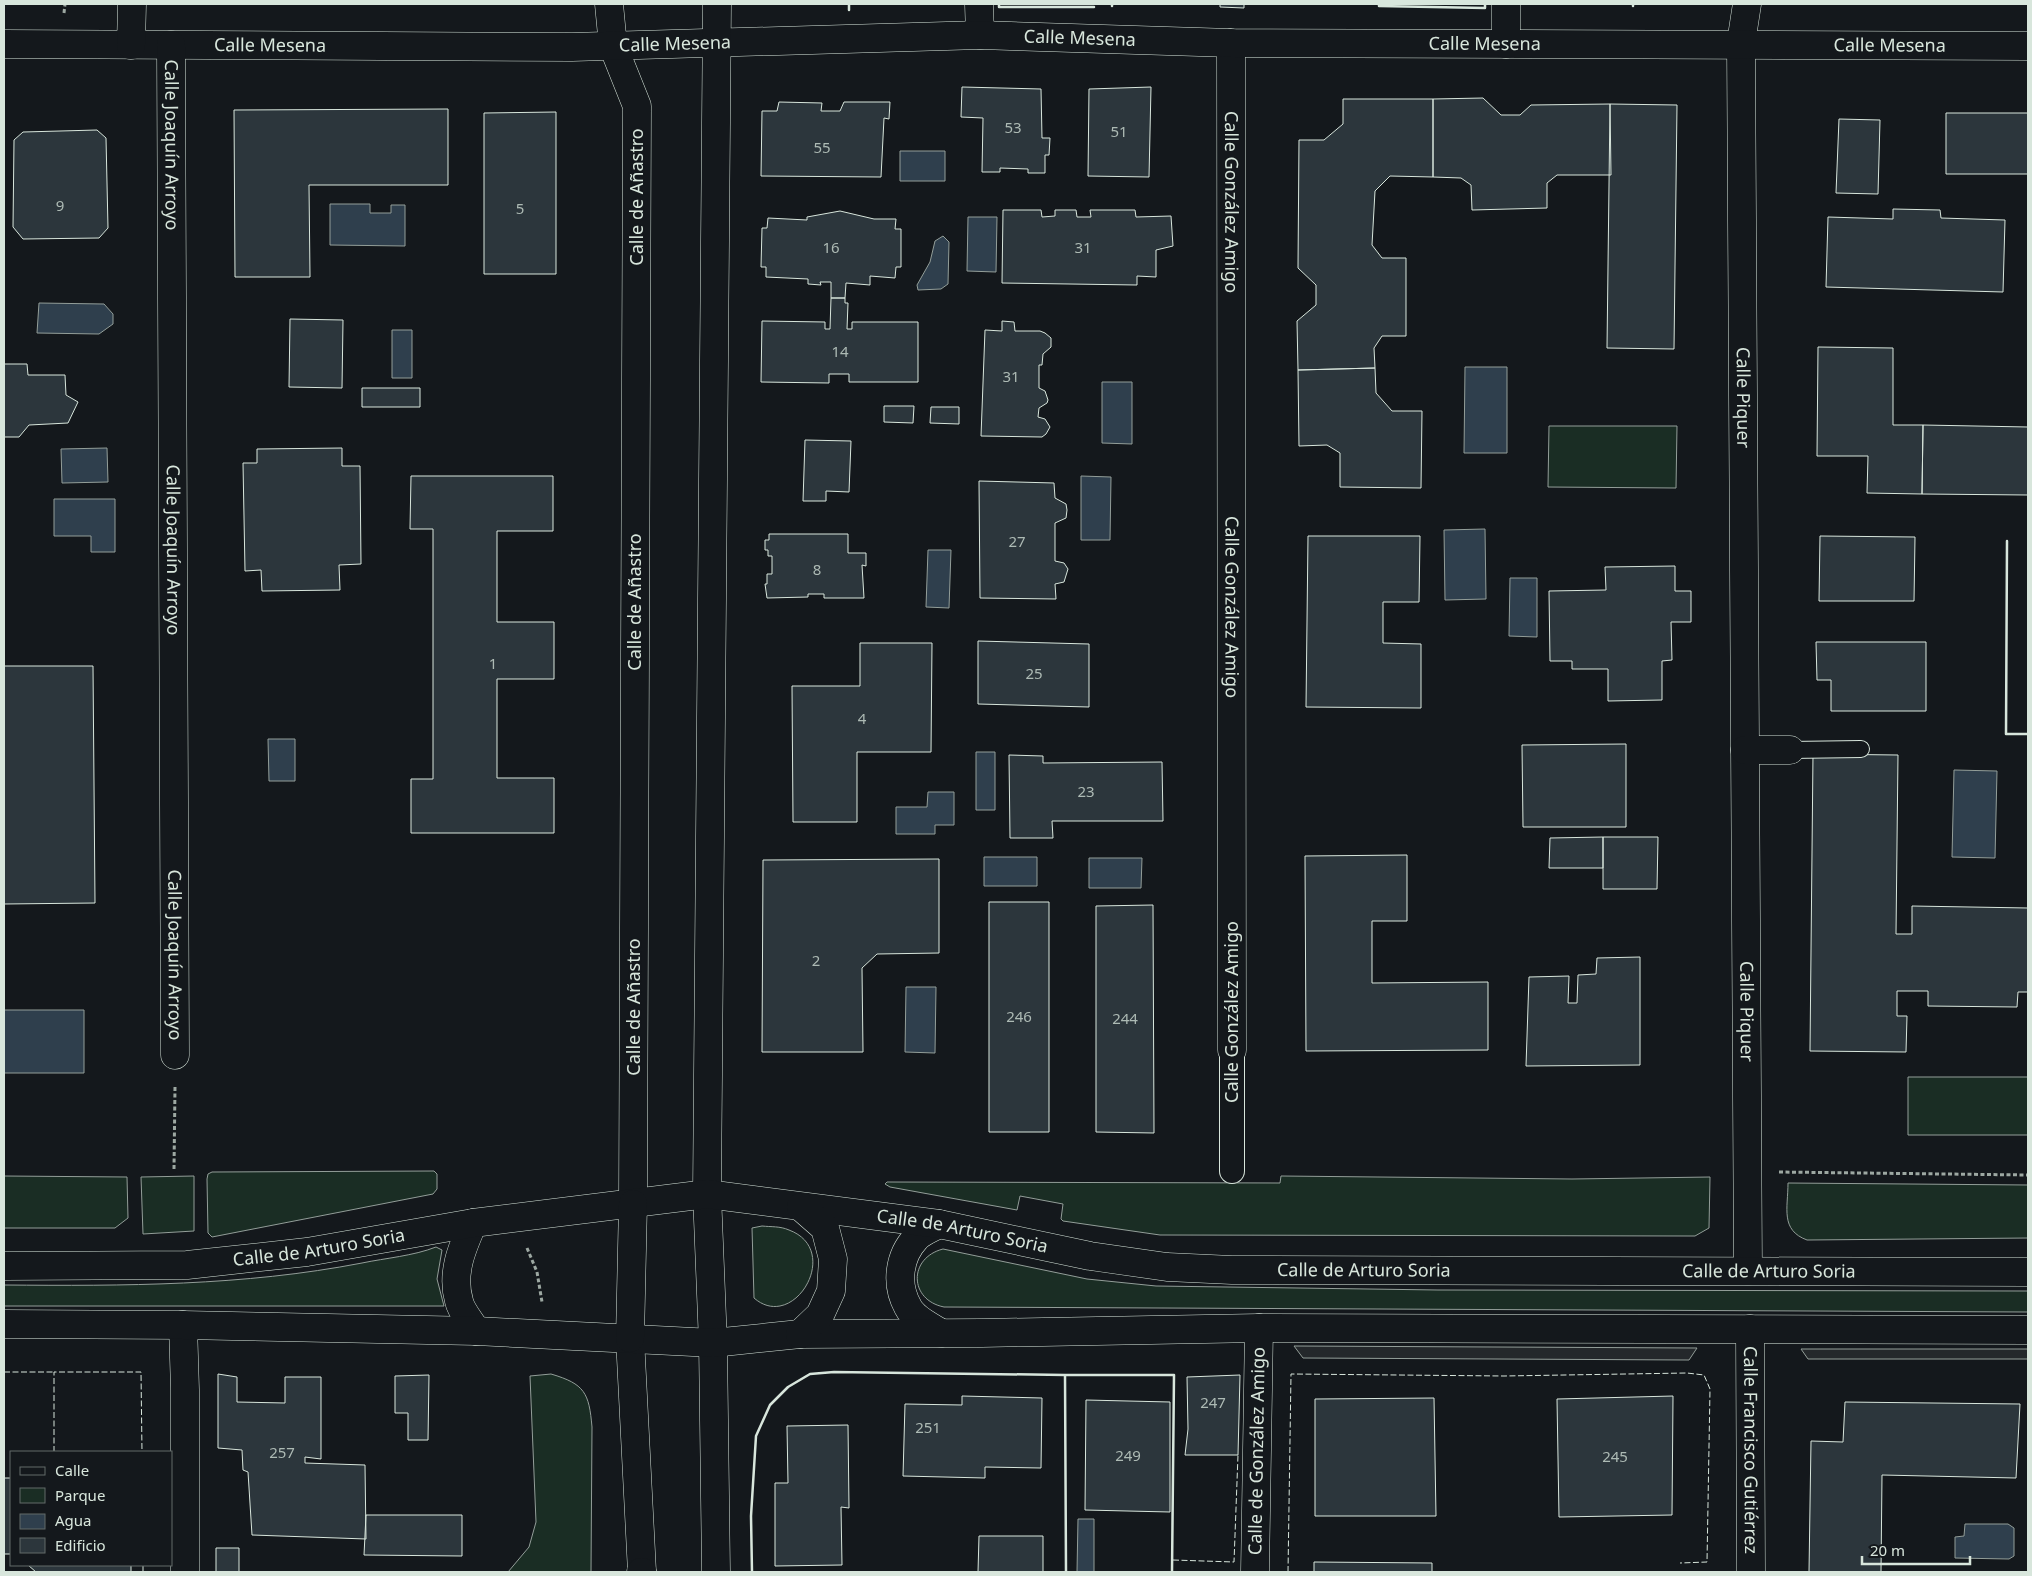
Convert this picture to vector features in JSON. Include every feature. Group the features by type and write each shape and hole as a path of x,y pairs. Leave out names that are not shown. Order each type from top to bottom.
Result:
{"street":[{"path":"131,45 132,4"},
{"name":"Calle de Añastro","path":"609,4 613,46 637,106 633,1204"},
{"path":"716,1572 713,1343 707,1194 717,4"},
{"path":"979,4 980,35"},
{"path":"1506,4 1506,44"},
{"name":"Calle Piquer","path":"1747,4 1741,44 1748,1271"},
{"name":"Calle Mesena","path":"4,44 613,46 980,35 1231,43 2028,46"},
{"name":"Calle González Amigo","path":"1231,43 1232,1171"},
{"name":"Calle Joaquín Arroyo","path":"171,45 175,1056"},
{"path":"1745,750 1790,750"},
{"name":"Calle de Arturo Soria","path":"4,1266 187,1265 307,1252 473,1223 707,1194 801,1207 862,1212 939,1224 1090,1256 1167,1267 1232,1270 2028,1272"},
{"path":"633,1204 630,1338 642,1572"},
{"path":"800,1334 820,1315 831,1291 833,1259 825,1228 801,1207"},
{"path":"473,1223 459,1253 455,1278 459,1302 476,1331"},
{"path":"939,1224 917,1236 901,1260 901,1285 909,1308 919,1318 941,1333"},
{"path":"4,1324 183,1325 476,1331 713,1343 800,1334 1260,1328 2028,1330"},
{"path":"183,1325 185,1572"},
{"name":"Calle de González Amigo","path":"1255,1572 1260,1328"},
{"name":"Calle Francisco Gutiérrez","path":"1750,1329 1751,1572"}],"lane":[{"path":"1790,750 1861,749"}],"path":[{"path":"174,1169 175,1056"},
{"path":"1748,1172 2028,1175"},
{"path":"525,1245 537,1272 542,1304"}],"green space":[{"path":"1549,426 1677,426 1676,488 1548,487"},
{"path":"1908,1077 2028,1077 2028,1135 1908,1135"},
{"path":"434,1171 437,1174 437,1189 433,1194 212,1237 208,1233 207,1179 208,1174 212,1172"},
{"path":"4,1176 127,1177 128,1218 115,1228 4,1228"},
{"path":"194,1176 194,1231 143,1234 141,1177"},
{"path":"1281,1176 1572,1179 1710,1177 1709,1228 1695,1236 1160,1235 1063,1221 1061,1219 1063,1204 1020,1196 1017,1210 890,1187 885,1184 887,1182 1280,1183"},
{"path":"1788,1183 2028,1185 2028,1238 1807,1240 1798,1236 1789,1224 1787,1217"},
{"path":"762,1226 779,1227 789,1230 805,1240 812,1254 812,1270 807,1285 797,1297 784,1305 769,1306 754,1298 752,1228"},
{"path":"436,1247 442,1250 437,1279 444,1306 4,1306 4,1285 139,1285 228,1280 317,1271 409,1255"},
{"path":"943,1249 1087,1279 1156,1286 1438,1290 2028,1291 2028,1312 944,1307 932,1303 924,1296 919,1288 917,1279 923,1261"},
{"path":"551,1374 578,1386 587,1398 589,1406 592,1427 591,1572 508,1572 529,1547 536,1522 530,1376"}],"shaded area":[{"path":"1294,1346 1697,1348 1689,1360 1303,1358"},
{"path":"1801,1349 2028,1349 2028,1359 1808,1359"}],"water":[{"path":"900,151 945,151 945,181 900,181"},
{"path":"330,204 370,204 370,213 391,213 391,205 405,205 405,246 330,245"},
{"path":"968,217 997,217 996,272 967,271"},
{"path":"943,236 949,242 948,284 941,289 918,290 917,285 930,262 935,241"},
{"path":"39,303 104,304 113,314 113,324 99,334 37,333"},
{"path":"392,330 412,330 412,378 392,378"},
{"path":"1465,367 1507,367 1507,453 1464,453"},
{"path":"1102,382 1132,382 1132,444 1102,443"},
{"path":"107,448 108,482 62,483 61,449"},
{"path":"1081,476 1111,477 1110,540 1081,540"},
{"path":"54,499 115,499 115,552 91,552 91,536 54,536"},
{"path":"1485,529 1486,599 1445,600 1444,530"},
{"path":"928,550 951,550 949,608 926,607"},
{"path":"1510,578 1537,578 1537,637 1509,636"},
{"path":"268,739 295,739 295,781 269,781"},
{"path":"976,752 995,752 995,810 976,810"},
{"path":"1954,770 1997,771 1995,858 1952,857"},
{"path":"928,792 954,792 954,825 935,825 935,834 896,834 896,807 927,807"},
{"path":"984,857 1037,857 1037,886 984,886"},
{"path":"1089,858 1142,858 1141,888 1089,888"},
{"path":"906,987 936,987 935,1053 905,1052"},
{"path":"4,1010 84,1010 84,1073 4,1073"},
{"path":"1078,1519 1094,1519 1094,1572 1077,1572"},
{"path":"1965,1524 2008,1524 2014,1528 2014,1556 2009,1559 1955,1558 1955,1537 1964,1536"}],"building":[{"path":"1220,4 1244,4 1244,8 1220,7"},
{"path":"962,87 1041,89 1042,138 1050,138 1049,155 1045,155 1045,173 1028,173 1028,169 1000,168 1000,172 982,172 983,118 961,117"},
{"path":"1151,87 1149,177 1088,176 1089,89"},
{"path":"1483,98 1501,115 1520,115 1531,105 1610,104 1611,175 1557,175 1547,183 1547,208 1472,210 1471,185 1461,178 1433,177 1433,99"},
{"path":"1343,99 1433,99 1433,177 1390,176 1375,191 1372,245 1382,258 1406,258 1406,336 1382,336 1374,348 1375,368 1298,370 1297,321 1316,305 1316,285 1298,268 1299,140 1324,140 1343,124"},
{"path":"779,102 822,103 821,111 840,111 844,102 890,102 889,119 884,118 881,177 761,176 762,111 777,111"},
{"path":"1610,104 1677,105 1674,349 1607,348"},
{"path":"448,109 448,185 309,185 310,277 235,277 234,110"},
{"path":"556,112 556,274 484,274 484,113"},
{"path":"1946,113 2028,113 2028,174 1946,174"},
{"path":"1839,119 1880,120 1878,194 1836,193"},
{"path":"97,130 106,138 108,228 99,238 23,239 13,227 14,140 23,132"},
{"path":"1893,209 1940,210 1941,218 2005,220 2003,292 1826,287 1828,217 1893,219"},
{"path":"1003,210 1041,210 1042,217 1055,216 1055,210 1076,210 1077,217 1091,217 1090,210 1135,210 1136,217 1171,216 1173,246 1156,250 1156,277 1137,276 1137,285 1002,283"},
{"path":"840,211 874,219 896,219 895,229 901,229 901,267 896,267 895,278 870,276 870,285 846,283 845,298 831,298 831,282 820,282 821,285 808,284 808,279 766,277 766,267 761,267 762,228 767,228 768,218 807,220 807,217"},
{"path":"831,298 845,298 845,303 848,303 847,329 852,329 852,322 918,322 918,382 849,382 849,374 829,374 829,383 761,382 762,321 825,322 825,329 830,329"},
{"path":"290,319 343,320 342,388 289,387"},
{"path":"1002,321 1014,322 1015,331 1040,331 1051,338 1051,347 1043,354 1042,365 1039,365 1039,388 1045,391 1048,400 1047,403 1039,408 1038,417 1045,419 1050,427 1042,437 981,436 985,330 1002,331"},
{"path":"1818,347 1893,348 1893,425 1923,425 1922,494 1867,493 1868,456 1817,456"},
{"path":"4,364 27,364 28,375 65,375 66,395 78,402 68,423 29,425 19,437 4,437"},
{"path":"1375,368 1376,393 1392,411 1422,411 1421,488 1340,487 1340,453 1327,445 1299,446 1298,370"},
{"path":"362,388 420,388 420,407 362,407"},
{"path":"884,406 914,406 913,423 884,422"},
{"path":"931,407 959,407 959,424 930,423"},
{"path":"1923,425 2028,427 2028,495 1922,494"},
{"path":"805,440 851,441 849,492 826,491 826,501 803,501"},
{"path":"342,448 342,466 360,466 361,564 339,565 340,590 262,591 261,570 245,571 243,463 257,463 257,449"},
{"path":"411,476 553,476 553,531 497,531 497,622 554,622 554,679 497,679 497,778 554,778 554,833 411,833 411,779 433,779 433,529 410,529"},
{"path":"979,481 1054,483 1055,498 1066,504 1067,510 1066,518 1055,523 1055,561 1064,563 1068,569 1064,582 1055,584 1056,599 980,598"},
{"path":"769,534 848,534 848,553 866,553 866,566 862,565 864,598 824,598 824,594 808,594 808,597 767,598 765,584 767,584 767,574 772,574 772,556 768,556 768,550 765,550 765,540 769,540"},
{"path":"1308,536 1420,536 1419,602 1383,602 1383,643 1421,644 1421,708 1306,707"},
{"path":"1820,536 1915,537 1914,601 1819,601"},
{"path":"1675,566 1675,591 1691,591 1691,622 1671,622 1672,660 1662,661 1662,700 1608,701 1608,669 1572,669 1572,661 1550,661 1549,591 1606,590 1605,567"},
{"path":"978,641 1089,644 1089,707 978,704"},
{"path":"1816,642 1926,642 1926,711 1831,711 1831,680 1817,680"},
{"path":"860,643 932,643 931,752 857,752 857,822 793,822 792,686 860,686"},
{"path":"4,666 93,666 95,903 4,904"},
{"path":"1626,744 1626,827 1523,827 1522,745"},
{"path":"1813,754 1898,755 1896,934 1912,934 1912,906 2028,908 2028,992 2018,992 2017,1007 1928,1006 1928,991 1897,991 1897,1016 1907,1016 1906,1052 1810,1051"},
{"path":"1009,755 1043,756 1043,763 1162,762 1163,821 1052,821 1053,838 1010,838"},
{"path":"1603,837 1658,837 1657,889 1603,889"},
{"path":"1603,837 1603,868 1549,868 1550,838"},
{"path":"1407,855 1407,921 1372,921 1372,983 1488,982 1488,1050 1306,1051 1305,856"},
{"path":"939,859 939,953 877,954 862,968 863,1052 762,1052 763,860"},
{"path":"989,902 1049,902 1049,1132 989,1132"},
{"path":"1153,905 1154,1133 1096,1132 1096,906"},
{"path":"1640,957 1640,1065 1526,1066 1529,977 1569,976 1568,1003 1577,1003 1578,975 1596,974 1597,958"},
{"path":"218,1374 237,1377 237,1402 285,1403 285,1377 321,1377 321,1459 305,1457 305,1463 365,1465 366,1539 252,1535 248,1472 243,1470 242,1450 218,1448"},
{"path":"429,1375 428,1440 408,1440 408,1413 395,1413 395,1376"},
{"path":"1240,1375 1238,1455 1185,1455 1188,1429 1187,1377"},
{"path":"962,1396 1042,1398 1041,1468 985,1467 985,1478 903,1476 905,1404 962,1405"},
{"path":"1673,1396 1672,1515 1559,1517 1557,1399"},
{"path":"1434,1398 1436,1516 1315,1516 1315,1399"},
{"path":"1086,1400 1170,1402 1170,1512 1085,1510"},
{"path":"1845,1402 2020,1404 2016,1478 1882,1475 1881,1572 1809,1572 1811,1441 1843,1442"},
{"path":"848,1425 849,1508 841,1507 842,1565 775,1566 775,1483 788,1483 787,1426"},
{"path":"4,1478 10,1478 10,1554 4,1554"},
{"path":"366,1515 462,1515 462,1556 364,1555"},
{"path":"979,1536 1043,1536 1043,1572 978,1572"},
{"path":"216,1548 239,1548 239,1572 216,1572"},
{"path":"1314,1562 1432,1563 1432,1572 1314,1572"},
{"path":"29,1566 131,1566 131,1572 36,1572"}],"fence":[{"path":"4,1372 54,1372"},
{"path":"54,1451 54,1372 141,1372 142,1451"},
{"path":"1288,1572 1291,1374 1504,1376 1687,1373 1704,1375 1710,1389 1707,1562 1680,1563"},
{"path":"1173,1560 1234,1562 1238,1455"},
{"path":"143,1566 143,1572"}],"wall":[{"path":"849,4 849,10"},
{"path":"999,4 999,7 1094,7"},
{"path":"1379,4 1379,6 1485,8 1485,4"},
{"path":"2007,541 2006,734 2028,734"},
{"path":"752,1572 751,1516 756,1436 770,1405 788,1387 810,1374 834,1372 1065,1375"},
{"path":"1066,1572 1065,1375 1174,1375 1172,1572"}]}
